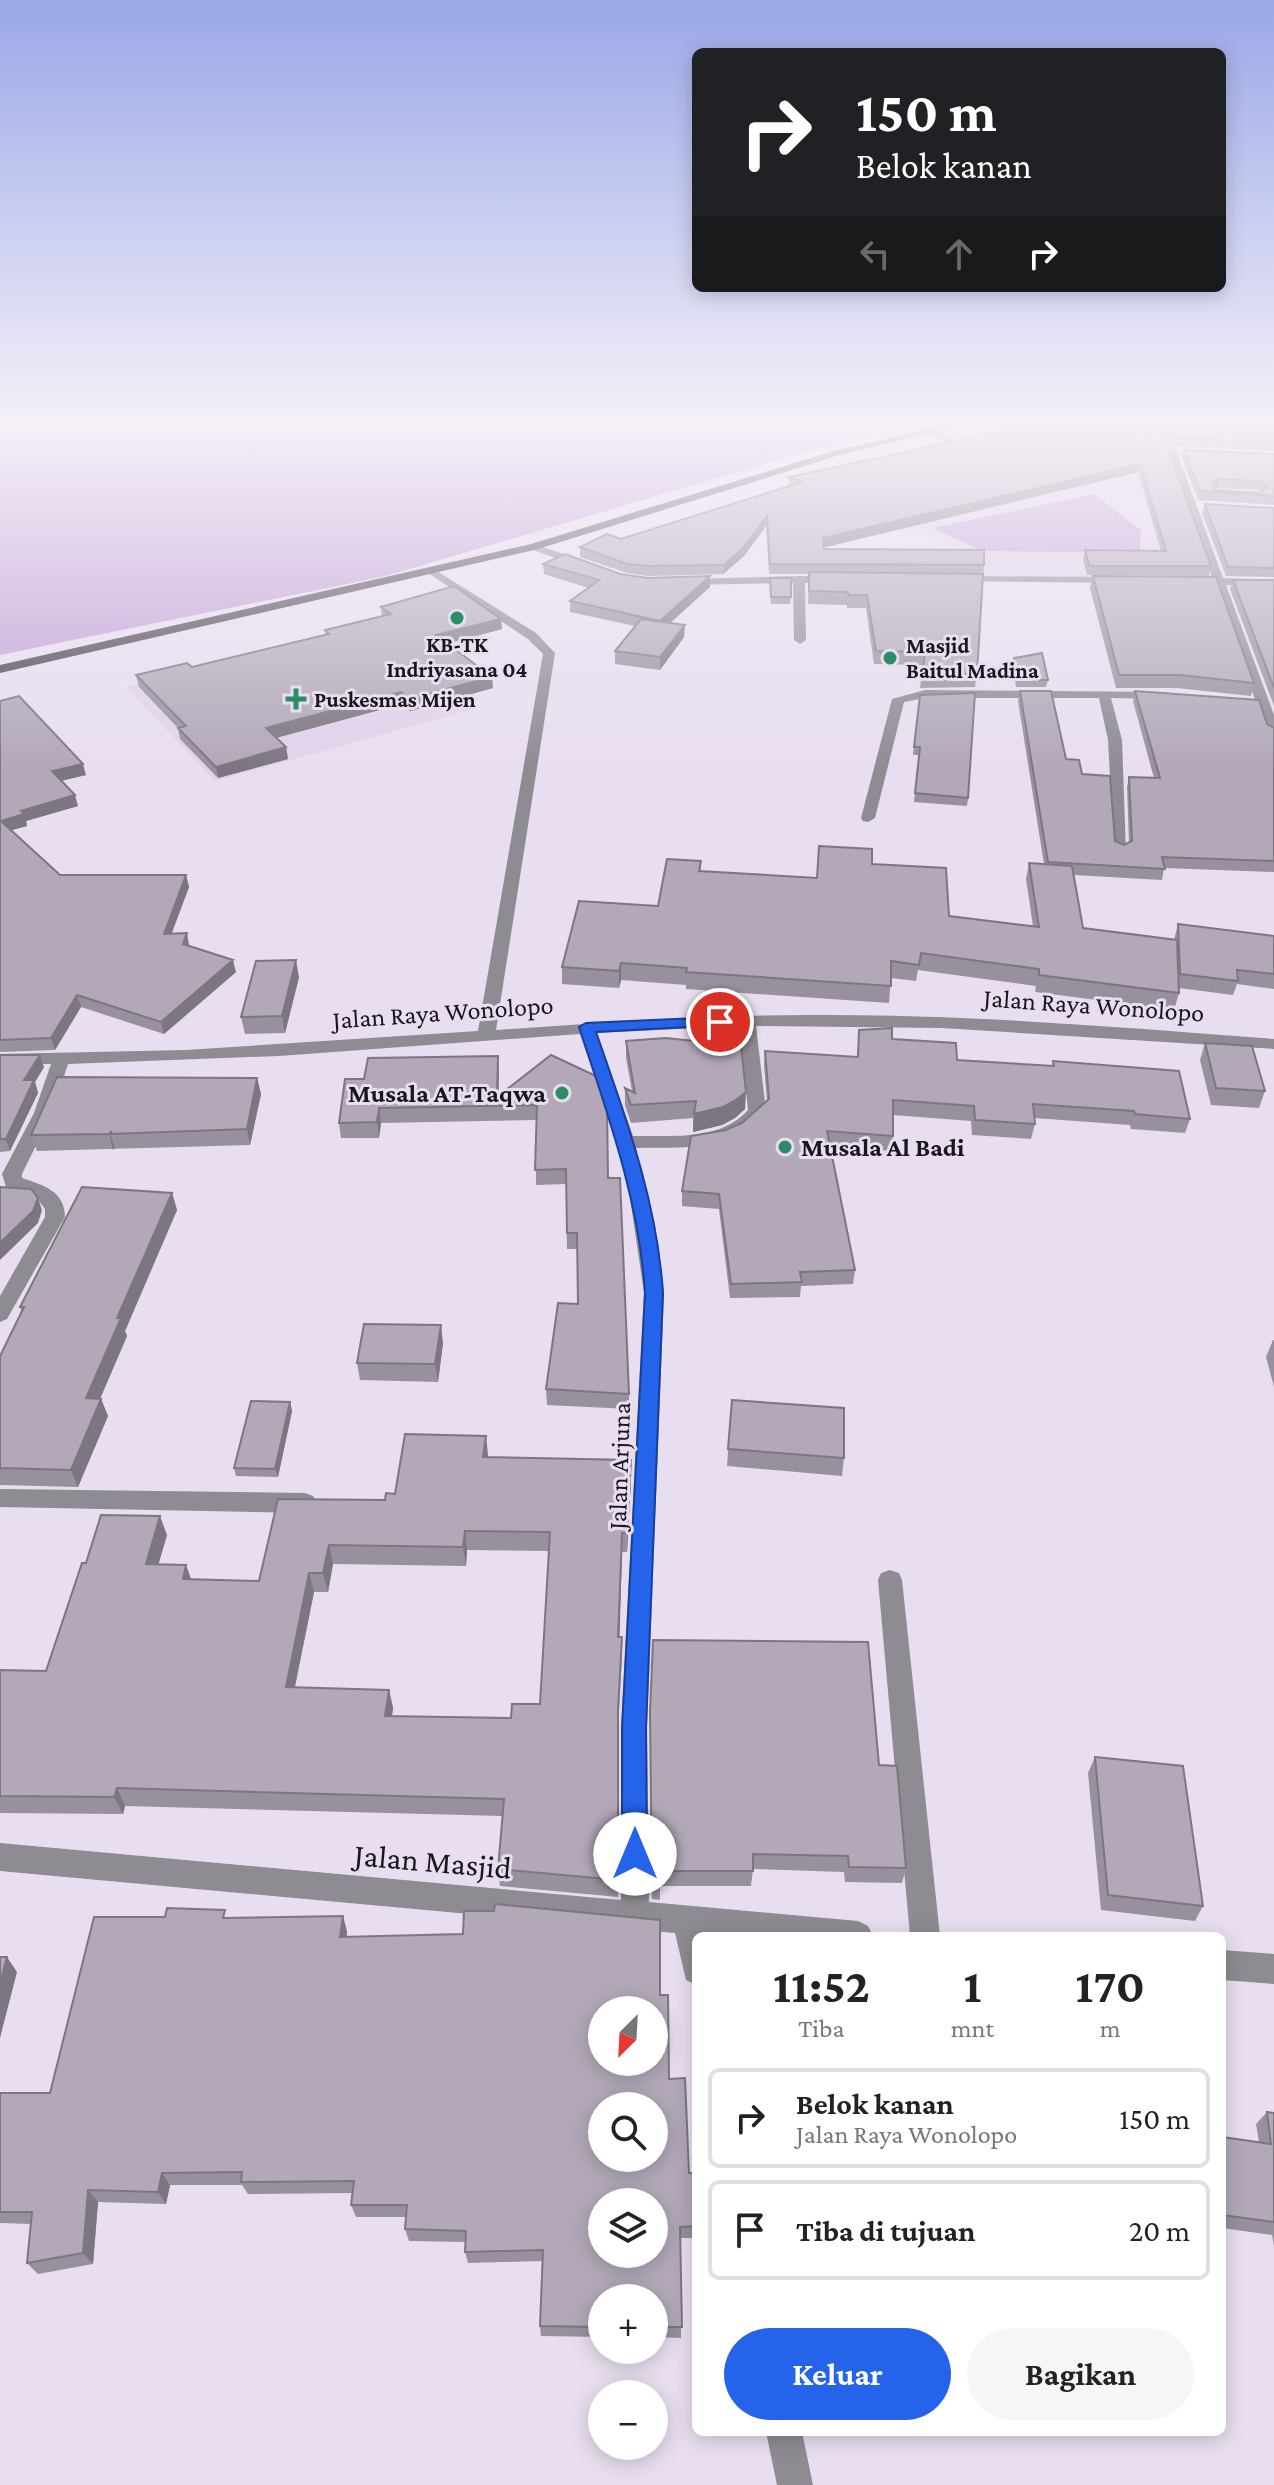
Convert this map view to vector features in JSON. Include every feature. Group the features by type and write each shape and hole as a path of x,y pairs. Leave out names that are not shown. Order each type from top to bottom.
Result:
{"main road":[{"path":"0,669 432,571 568,536"}],"street":[{"path":"1202,536 1258,667 1254,702 1274,733"},
{"path":"534,547 594,568"},
{"path":"432,571 532,636 549,653 486,1037"},
{"path":"799,579 800,640"},
{"path":"678,582 846,579"},
{"path":"941,579 1127,580"},
{"path":"1173,580 1274,583"},
{"path":"868,818 898,699 925,694 1177,695"},
{"path":"1104,694 1115,740 1121,849"},
{"path":"627,1142 707,1139 740,1129 750,1122 757,1111 747,1021"},
{"name":"Jalan Raya Wonolopo","path":"0,1059 61,1060 486,1037 586,1027 747,1021 1004,1023 1274,1044"},
{"name":"Jalan Arjuna","path":"586,1027 627,1142 651,1243 654,1293 634,1728 635,1917"},
{"path":"0,1314 55,1217 57,1206 53,1200 46,1194 13,1182 12,1174 43,1113 61,1060"},
{"path":"0,1498 317,1503"},
{"path":"890,1580 925,1932"},
{"name":"Jalan Masjid","path":"0,1857 809,1932"},
{"path":"687,1922 692,1949"},
{"path":"1226,1965 1274,1969"},
{"path":"785,2436 795,2485"}],"shaded area":[{"path":"0,536 521,536 386,576 0,655"},
{"path":"929,536 1202,536 1220,578 970,575 967,554"},
{"path":"950,536 1141,536 1140,553 982,551"},
{"name":"Puskesmas Mijen","path":"379,624 410,663 470,710 215,781 126,687"}],"building":[{"path":"603,536 621,539 631,536 752,536 724,565 627,564 580,547"},
{"path":"768,536 832,536 823,538 824,549 984,550 984,565 770,564"},
{"path":"1162,536 1200,536 1211,566 1089,566 1085,550 1166,551"},
{"path":"1217,536 1274,536 1274,568 1228,567"},
{"path":"565,554 620,574 648,578 710,576 660,621 570,601 599,580 543,564"},
{"path":"809,572 983,574 977,674 922,675 925,652 876,651 867,595 809,591"},
{"path":"1093,576 1216,577 1254,683 1180,675 1119,675"},
{"path":"770,578 791,578 791,597 771,597"},
{"path":"1233,580 1274,580 1274,688"},
{"name":"Puskesmas Mijen","path":"454,586 501,619 436,635 492,677 409,699 401,692 266,728 286,747 216,767 178,728 186,726 136,675 187,663 192,667 329,634 325,630 391,614 381,607"},
{"path":"641,619 685,625 660,657 615,651"},
{"path":"1042,653 1048,680 1018,680 1014,658"},
{"path":"1020,691 1051,691 1066,759 1079,760 1082,774 1110,776 1115,841 1124,845 1132,841 1129,777 1160,778 1135,691 1259,700 1267,724 1274,728 1274,861 1162,857 1165,869 1048,862"},
{"path":"975,693 968,798 915,793 920,747 914,747 920,695"},
{"path":"19,696 83,764 52,771 75,795 21,811 24,814 1,821 60,875 186,875 164,934 187,933 183,944 233,960 161,1022 77,995 51,1038 0,1040 0,701"},
{"path":"819,846 872,849 872,864 946,868 949,916 1039,927 1029,863 1072,866 1083,928 1177,940 1179,993 1039,975 1039,969 921,953 919,965 891,961 891,986 686,972 687,968 621,963 619,971 562,967 579,901 658,906 667,859 701,861 699,871 817,878"},
{"path":"1178,924 1274,936 1274,974 1237,970 1238,981 1180,974"},
{"path":"296,960 282,1016 241,1017 256,961"},
{"path":"892,1028 892,1039 956,1043 957,1060 1054,1066 1053,1061 1179,1071 1190,1119 1135,1114 1134,1111 1033,1104 1035,1124 975,1120 974,1106 893,1100 893,1136 827,1131 855,1270 800,1272 802,1282 731,1284 719,1194 682,1191 691,1136 726,1130 742,1123 769,1099 765,1051 858,1057 859,1030"},
{"path":"666,1038 741,1046 746,1092 723,1107 694,1114 696,1101 631,1105 625,1088 635,1093 626,1041"},
{"path":"1205,1043 1252,1046 1265,1091 1216,1088"},
{"path":"0,1055 40,1055 24,1080 34,1080 6,1139 0,1139"},
{"path":"551,1055 596,1076 607,1109 608,1178 620,1178 629,1394 546,1389 558,1303 578,1304 577,1233 567,1233 566,1169 535,1170 537,1105 379,1108 377,1122 339,1123 345,1079 364,1079 368,1058 498,1056 497,1097"},
{"path":"57,1077 257,1078 247,1129 31,1135"},
{"path":"0,1187 31,1189 38,1198 33,1211 0,1243"},
{"path":"82,1187 172,1193 86,1398 101,1399 71,1470 0,1468 0,1356 24,1307 20,1307"},
{"path":"364,1324 441,1325 435,1364 357,1363"},
{"path":"732,1400 844,1408 844,1458 728,1449"},
{"path":"251,1401 290,1402 275,1469 234,1468"},
{"path":"405,1434 486,1436 483,1457 631,1460 627,1533 622,1533 618,1637 622,1637 618,1710 618,1880 498,1869 504,1799 117,1788 114,1797 0,1796 0,1670 46,1671 101,1515 160,1516 146,1564 186,1565 183,1579 259,1581 278,1499 385,1500 386,1493 395,1494","holes":["465,1531 550,1532 540,1704 512,1704 511,1718 385,1716 389,1690 286,1687 309,1573 323,1573 329,1545 463,1547"]},
{"path":"653,1640 868,1642 879,1765 897,1766 906,1868 849,1867 848,1856 753,1854 753,1871 660,1871 660,1885 652,1884 650,1712"},
{"path":"1095,1757 1183,1766 1203,1906 1108,1895"},
{"path":"495,1904 660,1920 660,1995 668,1995 669,2079 685,2078 689,2173 692,2173 692,2226 680,2227 682,2327 668,2327 668,2284 588,2284 588,2327 540,2326 543,2250 465,2252 466,2231 405,2229 407,2205 351,2205 354,2181 241,2182 242,2172 162,2173 158,2192 88,2190 83,2253 27,2263 32,2212 0,2212 0,2093 50,2093 94,1917 165,1917 167,1908 225,1910 223,1918 343,1916 340,1937 463,1934 464,1911 494,1911"},
{"path":"0,1957 7,1957 0,1983"},
{"path":"1267,2112 1274,2113 1274,2222 1226,2216 1226,2138 1271,2144"}],"place":[{"name":"KB-TK Indriyasana 04","path":"457,618"},
{"name":"Masjid Baitul Madina","path":"890,658"},
{"name":"Puskesmas Mijen","path":"296,699"},
{"name":"Musala AT-Taqwa","path":"562,1093"},
{"name":"Musala Al Badi","path":"785,1147"}],"route":[{"path":"635,1854 634,1728 654,1293 651,1243 633,1163 617,1109 586,1027 720,1022"}]}
